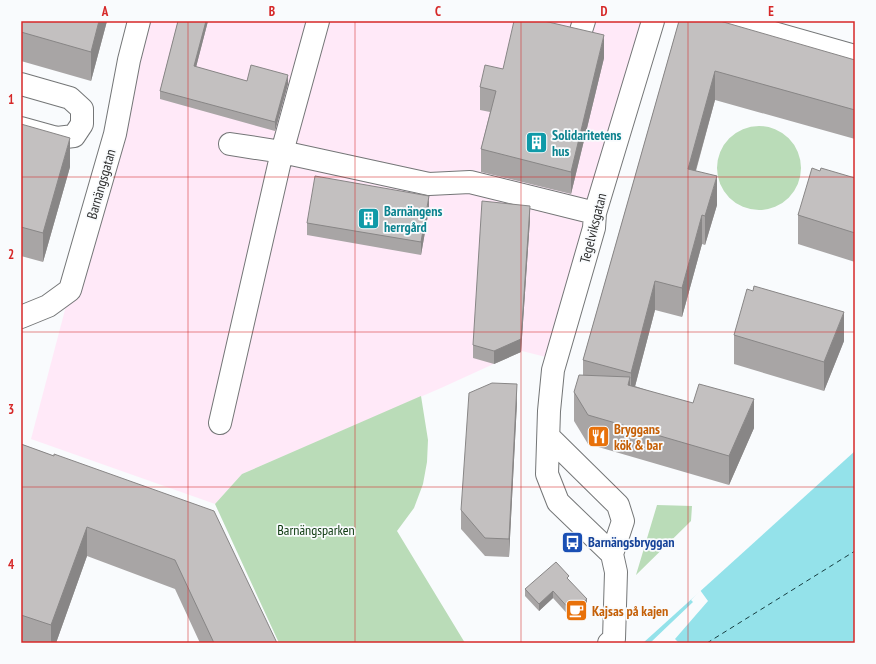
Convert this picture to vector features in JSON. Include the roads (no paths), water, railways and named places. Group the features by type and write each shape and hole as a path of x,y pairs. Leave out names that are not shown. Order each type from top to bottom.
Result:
{"street":[{"name":"Barnängsgatan","path":"21,317 48,306 70,290 115,134 129,60 139,21"},
{"path":"220,423 282,152 318,21"},
{"name":"Tegelviksgatan","path":"612,554 558,502 547,474 549,411 553,370 594,228 595,213 653,21"},
{"path":"731,21 855,56"},
{"path":"21,84 70,98 82,109 82,124 74,136 58,138 21,128"},
{"path":"230,144 282,152 429,184 470,182 595,213"},
{"path":"549,437 618,505 623,521 612,554 616,572 616,610 614,639 609,643"}],"water":[{"path":"855,451 855,643 643,643"}],"place":[{"name":"Solidaritetens hus","path":"536,143"},
{"name":"Barnängens herrgård","path":"368,219"},
{"name":"Bryggans kök & bar","path":"599,437"},
{"name":"Barnängsbryggan","path":"572,542"},
{"name":"Kajsas på kajen","path":"577,611"}],"park label":[{"name":"Barnängsparken","path":"316,530"}]}
